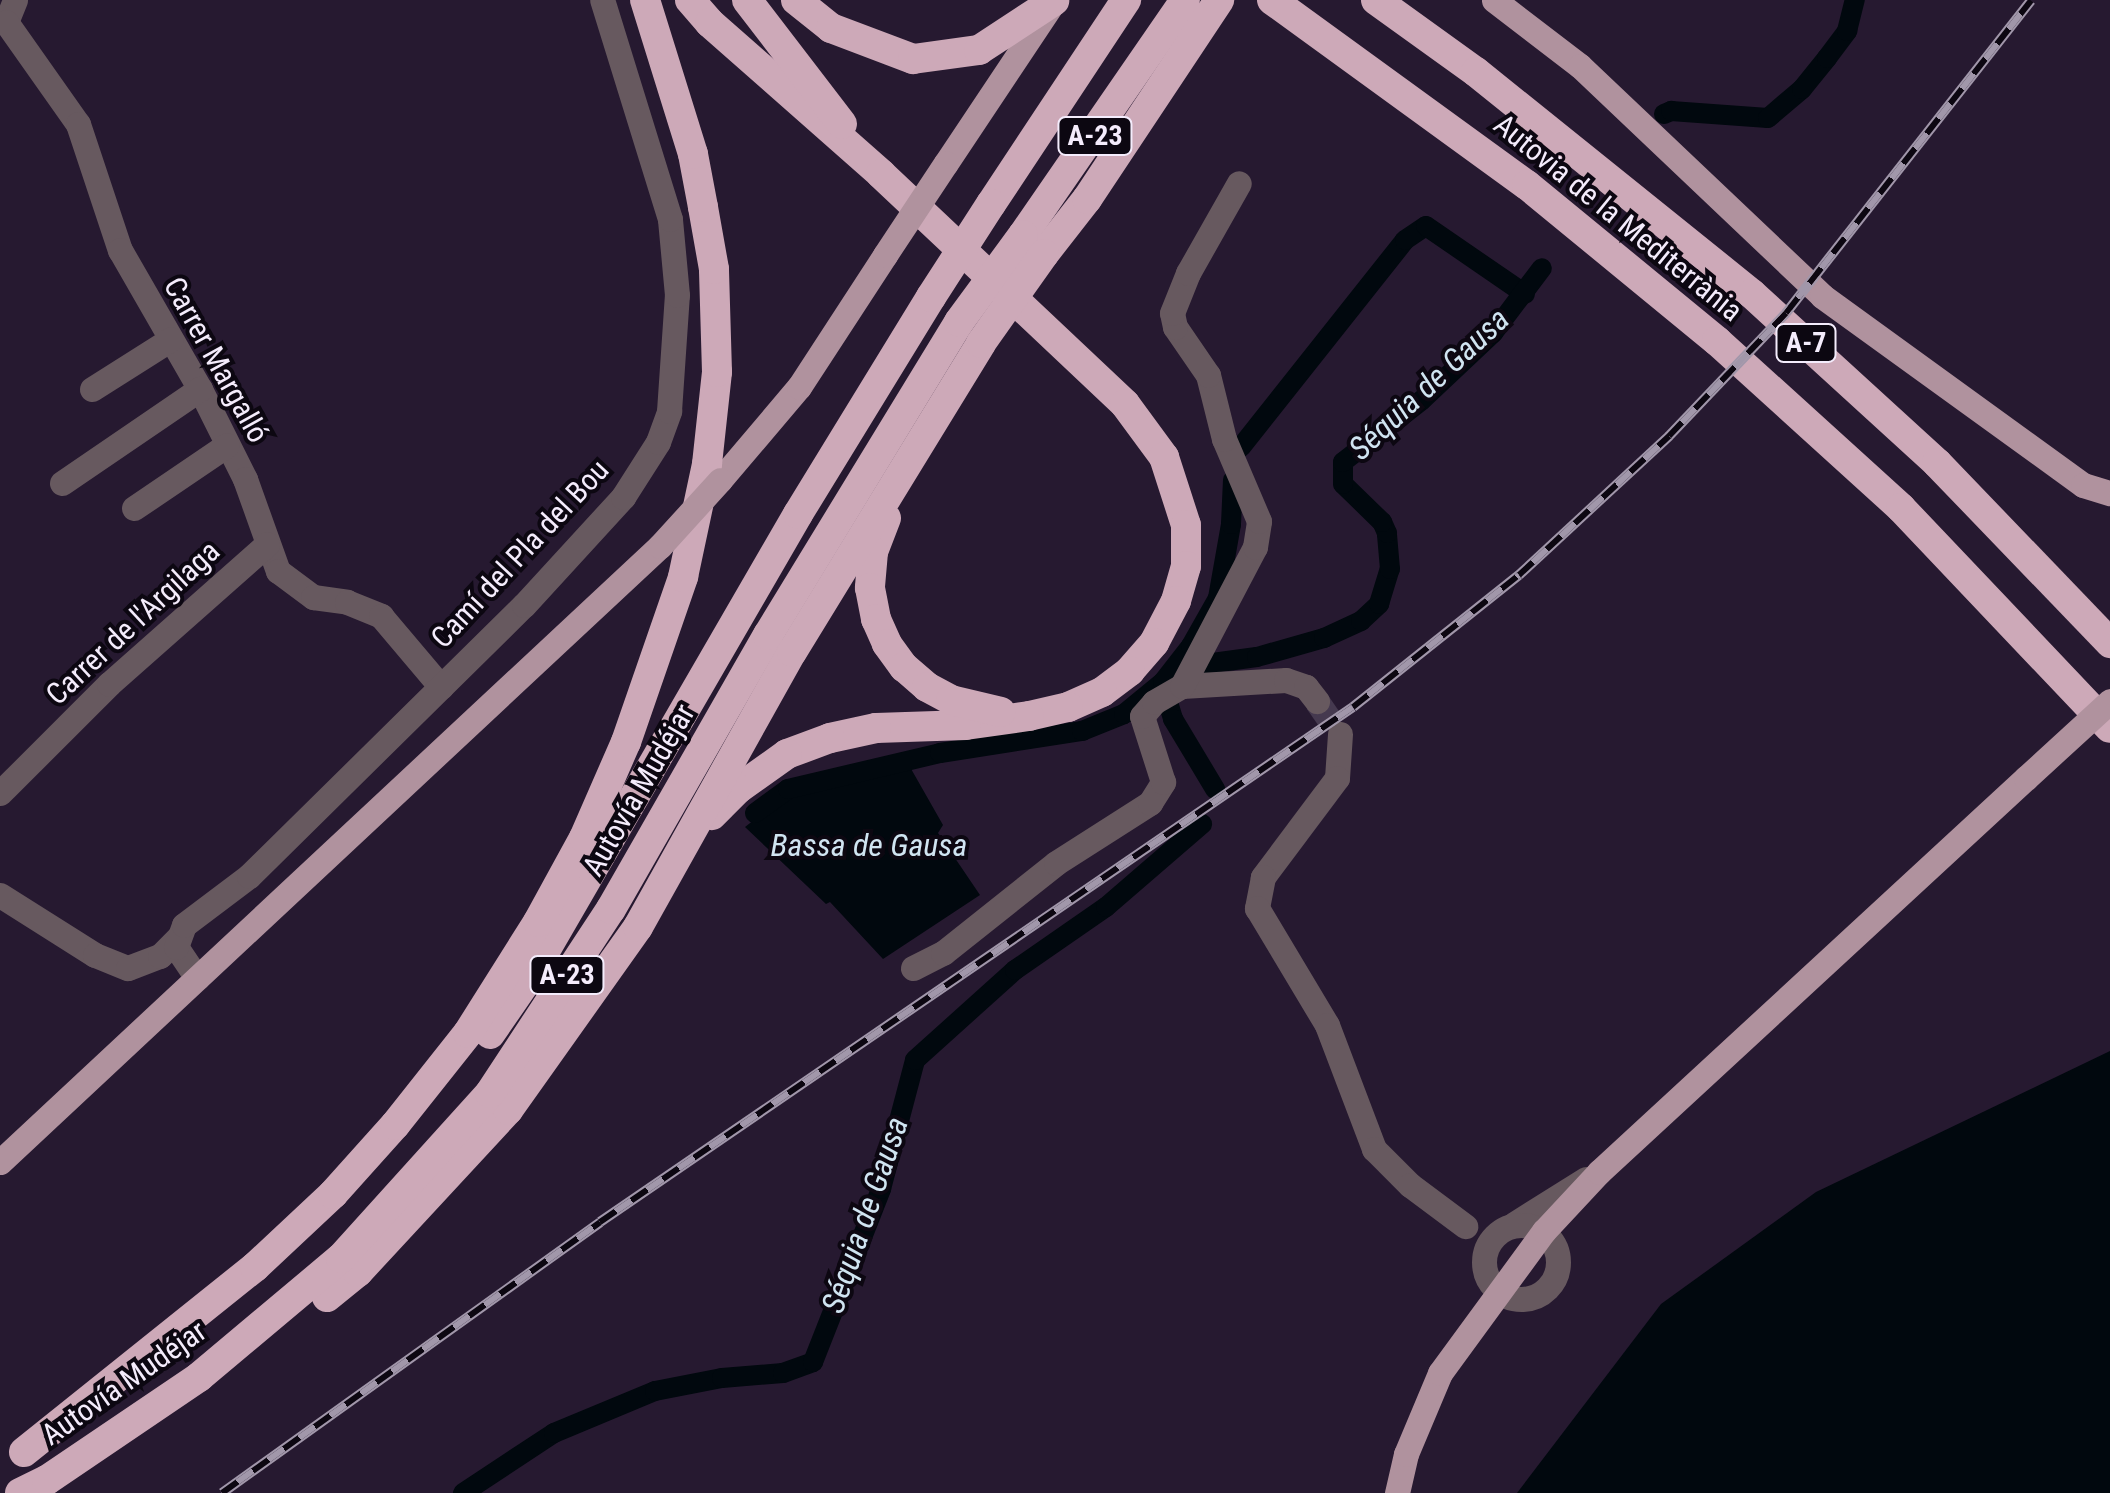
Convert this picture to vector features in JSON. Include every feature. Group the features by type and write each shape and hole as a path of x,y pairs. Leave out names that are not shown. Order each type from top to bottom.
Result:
{"highway":[{"path":"12,1458 255,1268 374,1149 468,1032 499,984 584,838 619,760 683,577 708,464 717,372 714,268 703,207 688,136 645,0"},
{"path":"685,841 768,767 830,738 876,728 966,725 1029,716 1068,707 1102,692 1130,671 1154,644 1176,601 1186,566 1186,525 1180,495 1164,457 1126,404 881,174 784,92 690,0"},
{"path":"747,0 881,174"},
{"path":"796,0 831,28 913,60 979,50 1054,0"},
{"name":"Autovía Mudéjar","path":"20,1493 47,1480 200,1377 342,1258 490,1093 612,909 768,635 970,333 1176,43 1186,0"},
{"path":"1176,43 1219,0"},
{"name":"Autovia de la Mediterrània","path":"1272,0 1527,185 1718,341 1901,508 2110,728"},
{"name":"Autovia de la Mediterrània","path":"1376,0 1476,72 1752,294 1938,463 2110,643"},
{"name":"Autovía Mudéjar","path":"12,1458 161,1364 270,1276 360,1189 460,1073 534,970 798,514 931,297 1124,3"},
{"path":"970,333 886,516 873,552 870,588 876,620 887,644 904,668 928,688 985,710 1029,716"},
{"path":"52,1493 212,1392 358,1272 508,1110 638,927 970,333"}],"main road":[{"path":"0,1162 660,546 720,480 798,387 1054,0"},
{"path":"1494,0 1580,66 1822,296 2083,485 2110,493"},
{"path":"1397,1493 1406,1454 1440,1373 1496,1290 1544,1231 1599,1172 2110,701"}],"street":[{"name":"Carrer Margalló","path":"14,0 6,22 78,124 120,250 200,389 245,479 278,570 313,597 347,602 380,616 440,687"},
{"name":"Camí del Pla del Bou","path":"0,896 95,955 128,968 160,956 179,938 184,924 250,876 623,497 658,442 670,411 677,294 670,219 602,0"},
{"path":"1182,686 1255,547 1259,520 1224,439 1208,375 1175,327 1172,313 1239,183"},
{"path":"92,389 171,339"},
{"path":"62,483 200,389"},
{"path":"134,508 227,445"},
{"name":"Carrer de l'Argilaga","path":"0,793 109,684 267,544"},
{"path":"913,968 943,953 1056,863 1150,803 1163,782 1142,716 1154,702 1182,686 1286,680 1306,687 1318,701"},
{"path":"1340,734 1338,778 1262,877 1257,908 1327,1025 1374,1148 1410,1186 1465,1226 1485,1251"},
{"path":"179,938 176,947 197,978"},
{"path":"1465,1226 1507,1227 1544,1231 1557,1250 1558,1269 1550,1287 1533,1298 1514,1299 1496,1290 1484,1272 1485,1251 1507,1227 1599,1172"}],"water":[{"name":"Bassa de Gausa","path":"910,767 943,825 938,833 980,895 883,959 830,902 826,904 745,827 791,791"},
{"path":"2110,1051 2110,1493 1517,1493 1661,1304 1816,1192"}],"waterway":[{"name":"Séquia de Gausa","path":"1664,114 1671,111 1768,118 1802,89 1847,31 1855,0"},
{"path":"1241,447 1405,240 1426,226 1525,294"},
{"name":"Séquia de Gausa","path":"1205,664 1257,657 1324,638 1361,621 1379,604 1390,569 1387,533 1382,522 1343,484 1343,462 1422,400 1493,333 1542,268"},
{"path":"755,813 788,789 940,753 1082,731 1124,714 1163,682 1191,646 1218,598 1231,524 1233,480"},
{"name":"Séquia de Gausa","path":"1167,699 1173,719 1215,789"},
{"name":"Séquia de Gausa","path":"463,1493 554,1433 655,1391 722,1378 783,1373 813,1362 881,1189 915,1060 1015,970 1106,907 1202,824"}],"tunnel":[{"path":"1317,701 1340,734"}],"railway":[{"path":"222,1493 600,1222 1353,707 1519,575 1669,436 1786,313 2031,0"}]}
